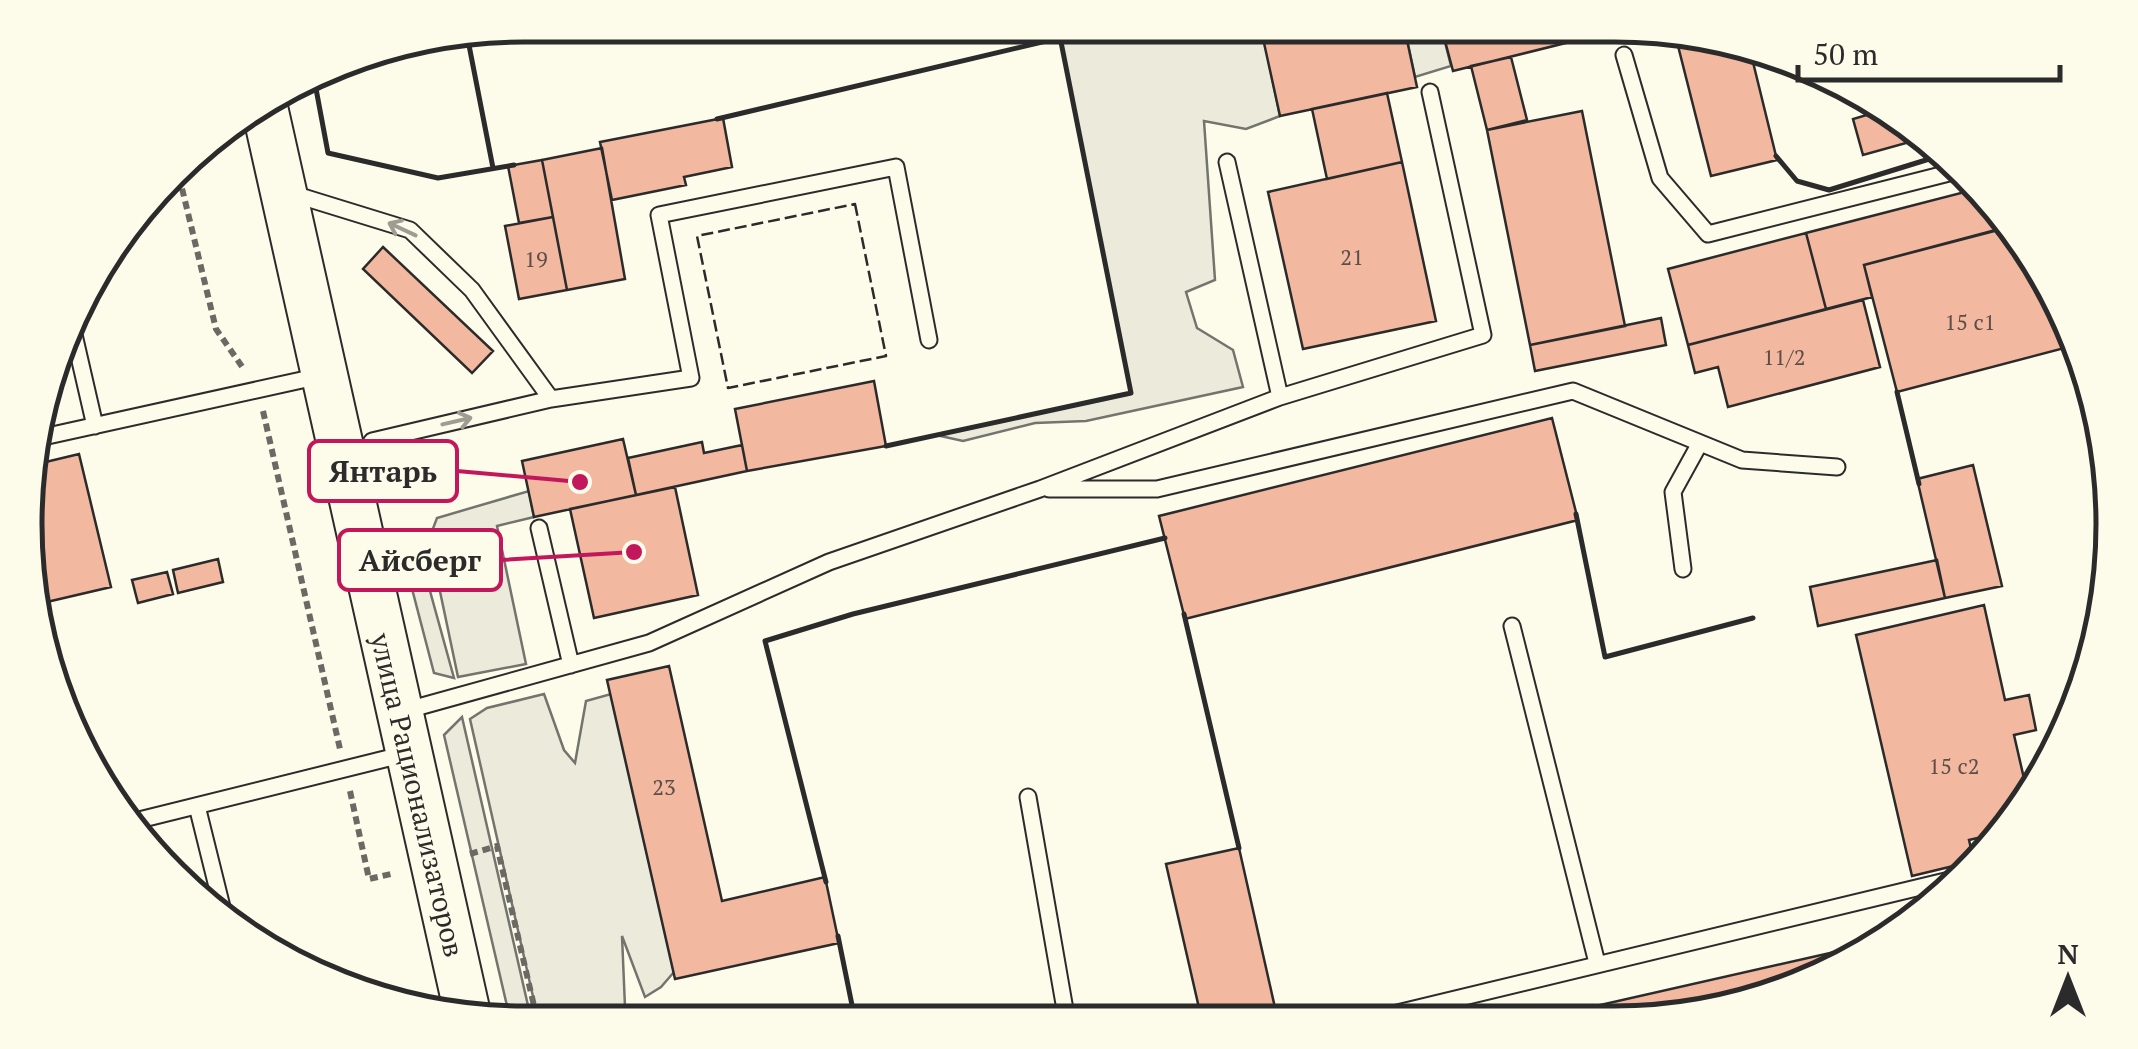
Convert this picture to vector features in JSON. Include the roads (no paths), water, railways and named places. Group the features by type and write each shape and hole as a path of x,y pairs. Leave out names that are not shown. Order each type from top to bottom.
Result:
{"main road":[{"name":"улица Рационализаторов","path":"267,118 465,1002"}],"lane":[{"path":"1624,54 1660,178 1708,234 1944,175"},
{"path":"143,819 344,767 404,733 570,665 649,643 829,562 1040,489 1280,396 1484,335 1430,92"},
{"path":"1227,162 1280,396"},
{"path":"348,479 372,441 551,399 691,378 659,215 896,167 929,340"},
{"path":"284,191 410,230 472,290 551,399"},
{"path":"77,346 95,426"},
{"path":"51,435 324,375"},
{"path":"1040,489 1157,489 1574,391 1742,460 1837,467"},
{"path":"1683,569 1673,492 1700,442"},
{"path":"539,528 570,665"},
{"path":"1512,626 1597,963"},
{"path":"1028,797 1064,1006"},
{"path":"197,806 219,897"},
{"path":"1424,1006 1933,885"}],"place":[{"name":"Янтарь","path":"580,482"},
{"name":"Айсберг","path":"634,552"}]}
